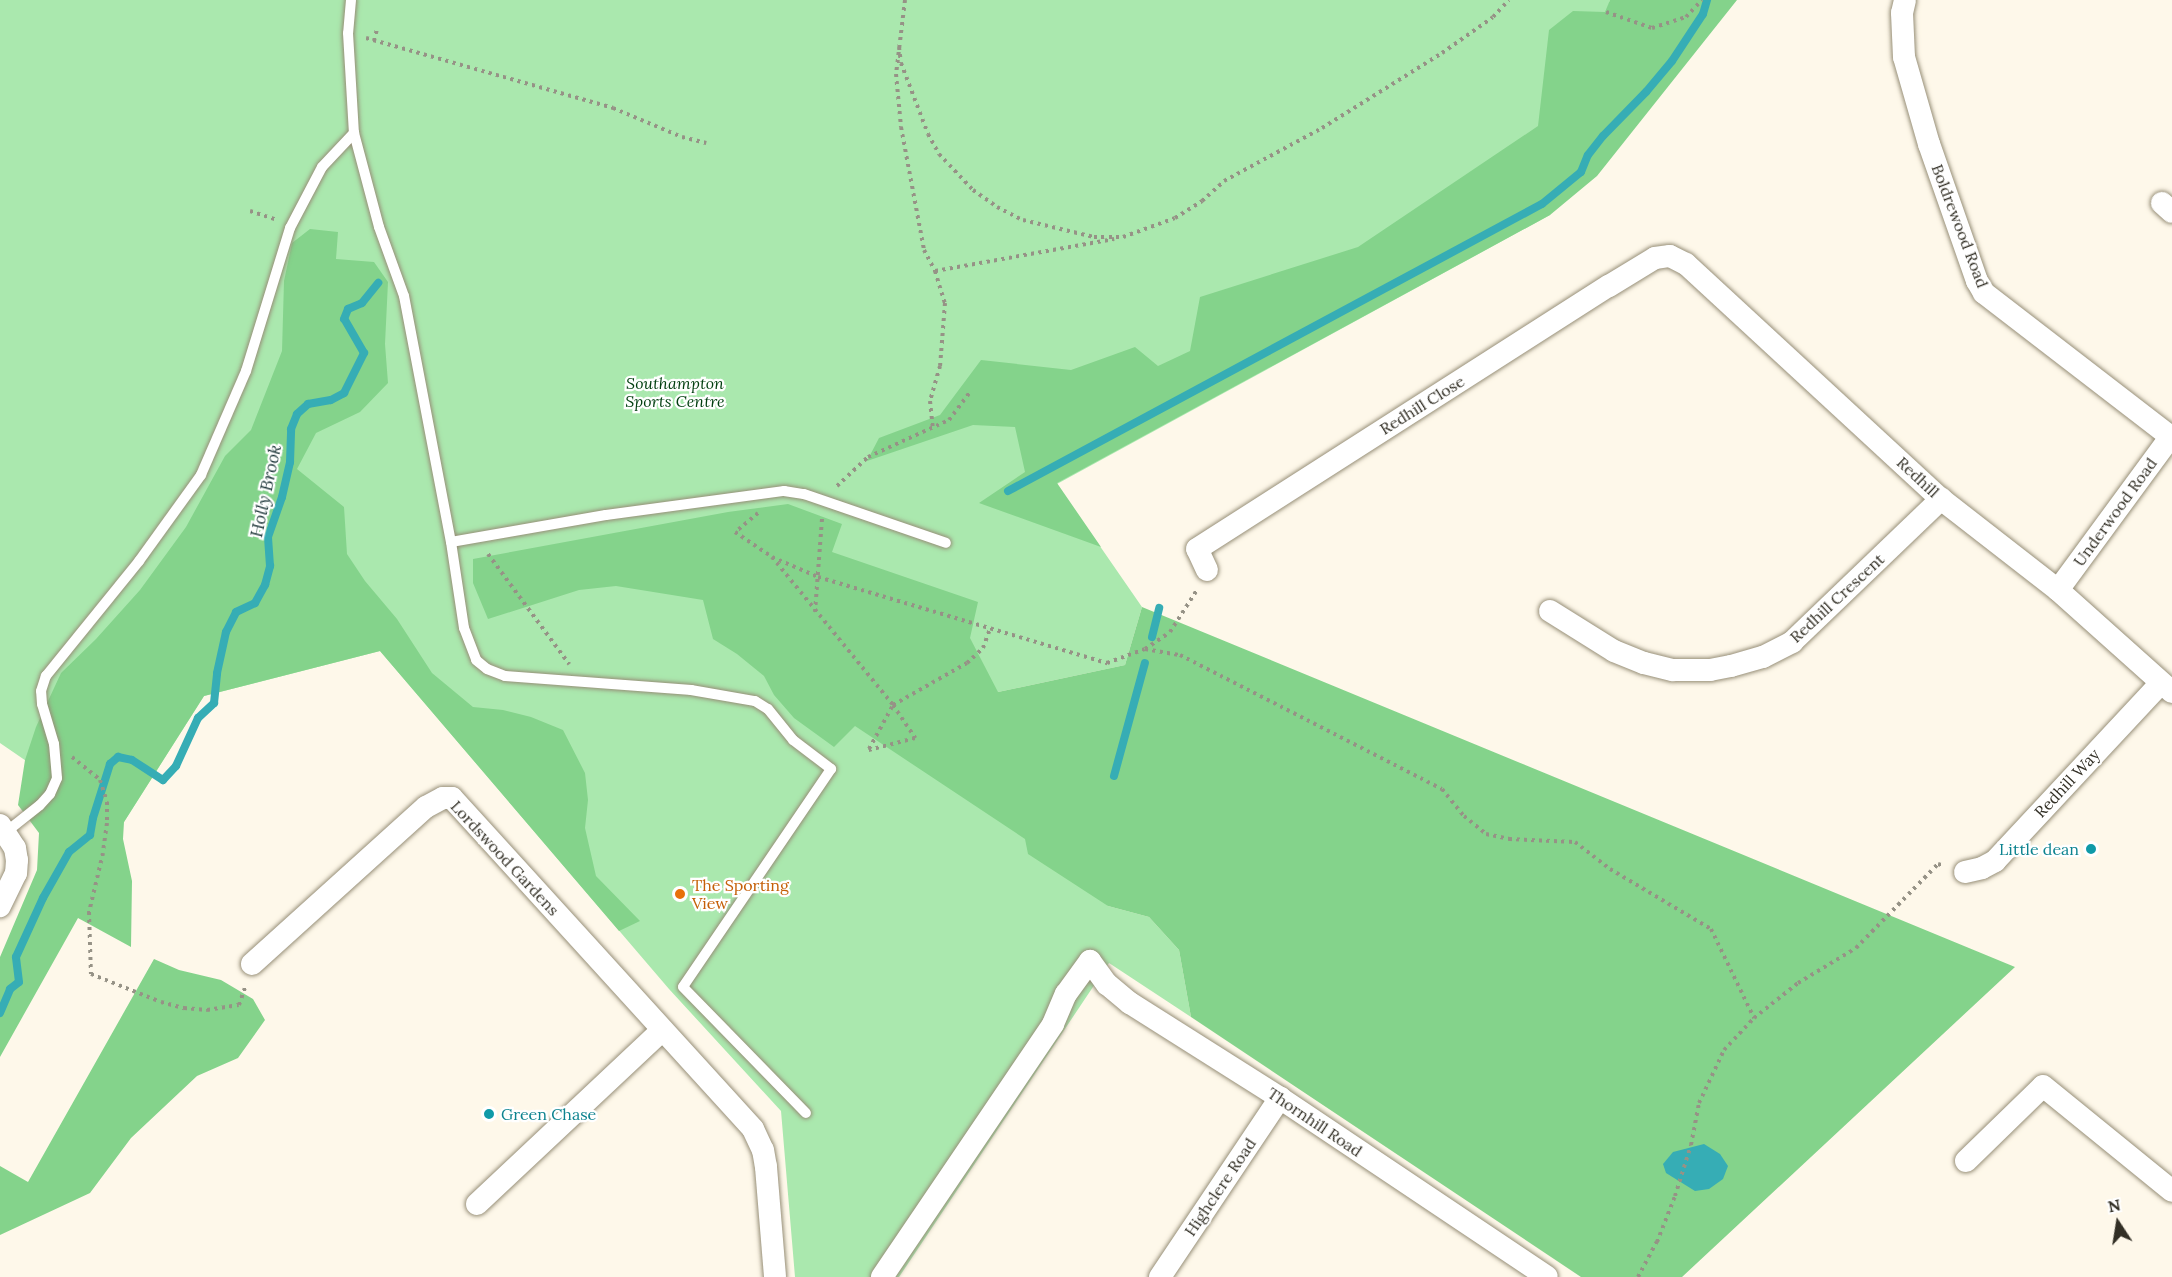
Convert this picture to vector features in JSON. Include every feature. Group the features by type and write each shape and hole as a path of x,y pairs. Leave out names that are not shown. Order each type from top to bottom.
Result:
{"street":[{"name":"Boldrewood Road","path":"1905,0 1902,13 1904,57 1929,144 1977,281 1984,293 2171,436"},
{"name":"Redhill","path":"1670,256 1686,264 1941,499 2058,590 2166,687"},
{"name":"Redhill Close","path":"1207,570 1197,549 1617,281 1655,258 1670,256"},
{"name":"Underwood Road","path":"2058,590 2171,436"},
{"name":"Redhill Crescent","path":"1550,611 1614,651 1644,663 1673,670 1710,670 1763,657 1792,642 1941,499"},
{"name":"Redhill Way","path":"1965,872 1982,868 1995,861 2166,687"},
{"name":"Lordswood Gardens","path":"252,964 426,807 443,798 452,798 743,1117 759,1140 766,1167 775,1277"},
{"path":"0,906 16,873 15,848 3,829"},
{"name":"Thornhill Road","path":"882,1277 1053,1024 1066,994 1090,961 1107,984 1130,1003 1280,1098 1547,1277"},
{"path":"477,1204 662,1030"},
{"path":"1966,1161 2043,1086 2172,1191"},
{"name":"Highclere Road","path":"1160,1277 1280,1098"}],"lane":[{"path":"351,0 348,33 354,133 380,227 404,296 451,542 464,628 476,660 487,669 505,676 716,692 755,701 768,709 793,740 831,769 683,987 806,1113"},
{"path":"3,829 50,794 57,778 54,744 42,704 41,691 46,676 139,561 201,475 246,372 290,228 322,167 354,133"},
{"path":"451,542 475,536 784,490 946,543"}],"path":[{"path":"905,0 896,74 901,127 924,250 935,271 945,303 940,366 930,401 933,428"},
{"path":"935,271 1123,237 1175,218 1202,201 1224,181 1322,128 1442,53 1493,17 1509,0"},
{"path":"1605,12 1652,28 1686,17 1702,0"},
{"path":"374,41 378,29"},
{"path":"348,33 613,108 682,137 706,143"},
{"path":"899,47 902,63 928,134 939,154 973,190 997,207 1023,220 1094,237 1123,237"},
{"path":"250,211 282,220"},
{"path":"815,613 823,501 868,457 949,420 970,392"},
{"path":"784,490 735,532 772,557 818,577 1107,663 1145,649 1170,632 1207,570"},
{"path":"475,536 581,681"},
{"path":"772,557 815,613 893,705 915,738 869,750 893,705 967,663 983,648 990,628"},
{"path":"1145,649 1180,656 1442,789 1464,816 1485,834 1509,839 1575,842 1610,869 1711,929 1754,1018"},
{"path":"54,744 100,780 104,790 107,823 89,912 91,974 161,1002 207,1010 239,1005 252,964"},
{"path":"1638,1277 1657,1242 1675,1196 1691,1145 1699,1103 1724,1050 1754,1018 1798,983 1856,948 1938,864 1965,872"}],"green space":[{"name":"Southampton Sports Centre","path":"0,0 1610,0 1550,215 1057,484 1142,607 1125,665 998,692 1108,906 1149,917 1179,950 1191,1017 1109,963 899,1277 795,1277 781,1111 669,989 380,651 204,696 124,822 51,778 0,743"},
{"path":"1610,0 1737,0 1597,176 1550,215 1057,483 1101,547 979,503 1025,472 1015,427 973,425 867,461 879,438 940,415 981,360 1071,370 1135,347 1158,366 1190,351 1200,297 1358,247 1538,126 1549,30 1573,11 1605,12"},
{"path":"310,229 338,232 336,259 374,262 388,282 385,344 388,383 360,412 316,433 297,469 344,507 347,554 365,581 397,619 432,673 473,707 503,710 531,717 563,730 585,773 588,800 585,828 596,876 640,921 619,931 380,651 204,696 124,822 123,839 132,881 131,947 78,918 0,1057 0,957 37,870 39,833 18,805 25,760 36,727 61,673 96,639 140,590 186,527 225,456 251,430 282,351 284,281 292,243"},
{"path":"788,504 842,524 832,552 978,602 970,638 998,692 1125,665 1142,607 2015,967 1682,1277 1581,1277 1191,1017 1179,950 1149,917 1108,906 1028,854 1025,839 855,726 834,747 794,718 774,695 764,676 737,654 713,639 703,600 616,586 579,590 488,619 473,583 473,559 728,512"},
{"path":"154,959 179,970 221,980 253,999 265,1020 238,1058 197,1076 131,1138 90,1193 0,1235 0,1166 28,1182"}],"water":[{"path":"1704,1144 1720,1154 1728,1166 1723,1179 1709,1189 1695,1191 1666,1173 1663,1164 1673,1152"}],"waterway":[{"path":"1008,491 1542,204 1581,172 1588,155 1603,136 1646,92 1672,61 1703,14 1707,0"},
{"name":"Holly Brook","path":"0,1013 10,989 19,982 16,957 43,898 69,852 90,835 110,764 118,757 132,760 163,780 176,766 198,718 214,703 217,673 226,632 236,612 255,603 265,585 270,566 268,537 282,497 290,462 291,429 297,414 308,404 331,400 344,393 364,353 344,319 348,309 362,303 378,283"},
{"path":"1152,637 1159,608"},
{"path":"1114,776 1145,663"}],"place":[{"name":"Little dean","path":"2091,849"},
{"name":"The Sporting View","path":"680,894"},
{"name":"Green Chase","path":"489,1114"}]}
